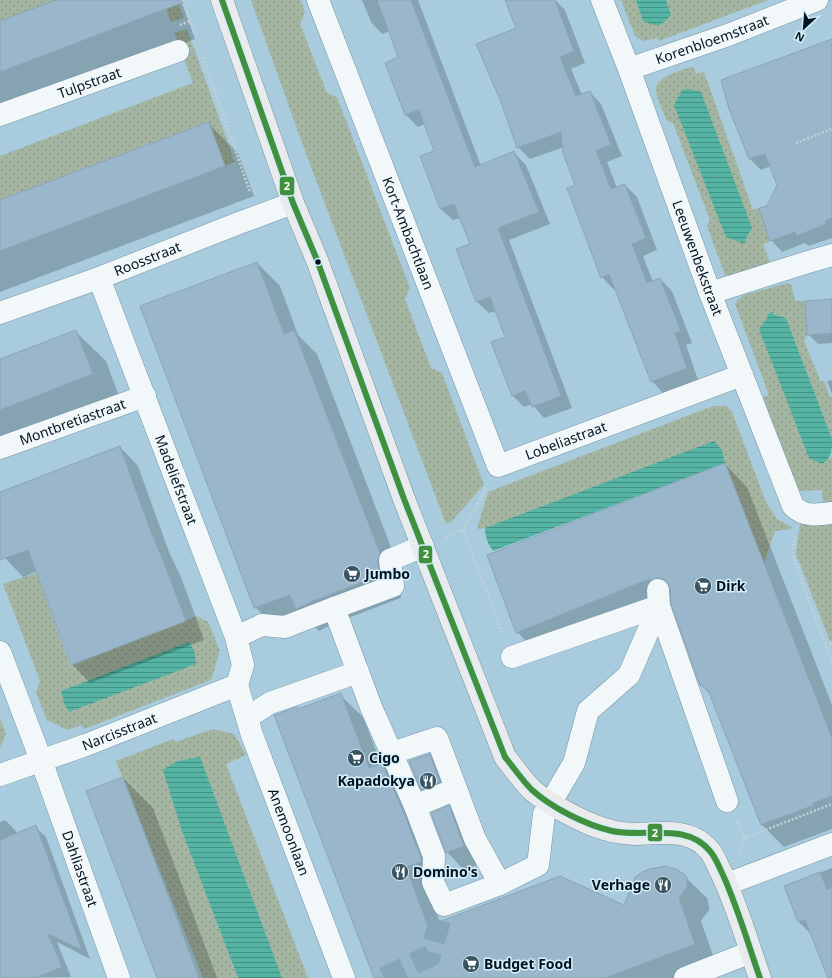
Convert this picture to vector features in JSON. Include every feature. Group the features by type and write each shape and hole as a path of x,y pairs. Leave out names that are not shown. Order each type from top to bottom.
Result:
{"street":[{"path":"222,0 293,203 317,260 404,499 424,546 505,757 533,790 582,821 604,830 635,834 658,832 681,833 698,839 711,851 727,884 760,978"},
{"name":"Kort-Ambachtlaan","path":"318,0 498,466"},
{"name":"Leeuwenbekstraat","path":"602,0 629,69 710,293 789,497 793,506 799,512"},
{"name":"Korenbloemstraat","path":"629,69 728,35 817,0"},
{"name":"Tulpstraat","path":"0,115 178,51"},
{"name":"Roosstraat","path":"0,313 99,278 293,203"},
{"path":"710,293 808,262 832,256"},
{"name":"Madeliefstraat","path":"99,278 236,637 242,665 237,685"},
{"name":"Lobeliastraat","path":"498,466 742,375"},
{"name":"Montbretiastraat","path":"0,448 145,396"},
{"path":"799,512 814,515 832,513"},
{"path":"236,637 262,625 285,627 393,586 390,560 424,546"},
{"path":"334,608 371,707 415,806 434,856 432,882 444,906 500,884 538,865 544,814 574,763 588,711 629,675 658,598"},
{"path":"512,657 658,598"},
{"path":"658,598 727,801"},
{"name":"Dahliastraat","path":"0,652 41,760 116,977"},
{"path":"247,718 270,703 358,672"},
{"name":"Anemoonlaan","path":"237,685 252,735 344,978"},
{"name":"Narcisstraat","path":"0,775 86,745 237,685"},
{"path":"392,753 437,738 475,840 500,884"},
{"path":"415,806 456,789"},
{"path":"727,884 832,844"},
{"path":"684,978 751,952"}],"path":[{"path":"183,0 196,36"},
{"path":"201,50 260,216"},
{"path":"796,143 832,129"},
{"path":"424,546 463,530 498,466"},
{"path":"799,512 792,554 832,662"},
{"path":"463,530 512,657"},
{"path":"825,644 832,644"},
{"path":"727,801 745,838 832,804"}],"shaded area":[{"path":"0,0 56,0 0,21"},
{"path":"163,0 177,0 184,18 171,22"},
{"path":"251,0 300,0 305,12 300,24 327,93 337,97 410,288 405,299 431,368 442,373 484,485 452,521 446,524 305,151"},
{"path":"621,0 636,0 643,21 670,15 666,0 768,0 659,41 657,38 643,41 635,36"},
{"path":"636,0 666,0 671,15 664,22 658,25 643,21"},
{"path":"187,29 235,162 225,166 208,122 0,200 0,156 193,83 174,33"},
{"path":"693,66 696,74 704,72 753,210 759,208 770,241 763,245 770,263 731,276 725,275 707,226 710,220 673,123 667,121 656,91 659,81 676,72"},
{"path":"688,89 701,92 752,228 745,240 746,242 741,244 740,242 726,237 674,105 682,90"},
{"path":"788,283 791,284 795,301 805,301 807,334 804,341 821,382 824,381 830,397 832,396 832,439 786,318 773,314 772,312 768,314 829,460 832,456 832,503 823,503 822,490 799,491 763,397 769,395 735,304 738,299 744,295"},
{"path":"773,312 773,314 786,318 832,439 831,454 822,464 809,458 759,329 768,317 767,314"},
{"path":"713,406 726,406 732,412 766,502 777,519 792,527 791,529 775,531 764,563 725,463 722,450 485,528 477,529 488,492"},
{"path":"714,441 722,450 725,463 493,551 488,543 485,528"},
{"path":"800,524 832,524 832,641 830,641 796,554"},
{"path":"35,573 70,666 197,616 208,622 220,651 211,680 84,729 81,725 68,730 47,720 36,692 40,681 3,584"},
{"path":"189,642 196,658 196,664 69,712 65,705 61,691"},
{"path":"0,718 6,734 0,748"},
{"path":"213,729 234,734 246,755 226,764 308,978 282,978 199,757 182,831 238,978 203,978 116,761 173,739 175,742"},
{"path":"200,757 282,978 238,978 182,831 163,770 177,761"}],"building":[{"path":"56,0 184,0 184,2 0,72 0,21"},
{"path":"377,0 411,0 475,167 514,151 539,212 498,228 561,396 532,407 525,391 512,396 491,342 505,337 490,297 476,302 456,249 470,244 454,204 440,209 420,156 434,151 419,110 405,115 385,63 398,57"},
{"path":"505,0 555,0 574,51 560,57 576,96 590,91 611,145 596,150 611,189 625,184 646,238 632,244 647,283 660,278 681,331 675,333 687,368 651,382 609,274 601,278 567,188 575,185 563,153 561,132 517,148 501,102 476,44 516,28"},
{"path":"832,39 832,218 825,221 826,224 796,236 795,232 770,241 759,208 767,206 777,185 765,154 749,159 729,109 721,80"},
{"path":"209,122 225,166 0,251 0,200"},
{"path":"257,262 284,334 294,330 380,553 378,561 379,576 296,609 290,595 254,608 140,306"},
{"path":"832,299 832,333 807,335 805,301"},
{"path":"76,330 93,374 0,410 0,359"},
{"path":"120,446 151,532 186,621 71,665 28,550 0,560 0,492"},
{"path":"725,463 832,738 832,796 813,803 814,805 761,825 708,690 700,685 671,604 668,583 663,579 657,578 650,581 649,579 516,633 487,555"},
{"path":"341,693 369,768 382,763 421,858 421,862 406,867 428,926 560,876 624,905 635,877 649,869 666,866 678,870 687,878 687,887 679,898 695,944 606,978 374,978 274,715 297,707 298,709"},
{"path":"430,754 440,782 421,790 409,761"},
{"path":"123,777 199,978 157,978 86,791"},
{"path":"449,805 464,846 446,853 431,813"},
{"path":"36,825 82,950 48,934 62,967 35,978 0,978 0,840"},
{"path":"820,872 827,889 832,887 832,978 828,978 805,920 798,922 784,886"}],"tunnel":[{"path":"384,978 430,956 444,905"}],"transit line":[{"name":"2","path":"222,0 293,203 317,260 404,499 505,757 521,778 540,797 559,809 591,825 625,833 677,834 700,842 710,851 723,875 738,913 760,978"}],"place":[{"name":"Jumbo","path":"352,574"},
{"name":"Dirk","path":"703,586"},
{"name":"Cigo","path":"356,758"},
{"name":"Kapadokya","path":"428,781"},
{"name":"Domino's","path":"400,872"},
{"name":"Verhage","path":"663,885"},
{"name":"Budget Food","path":"471,964"}]}
